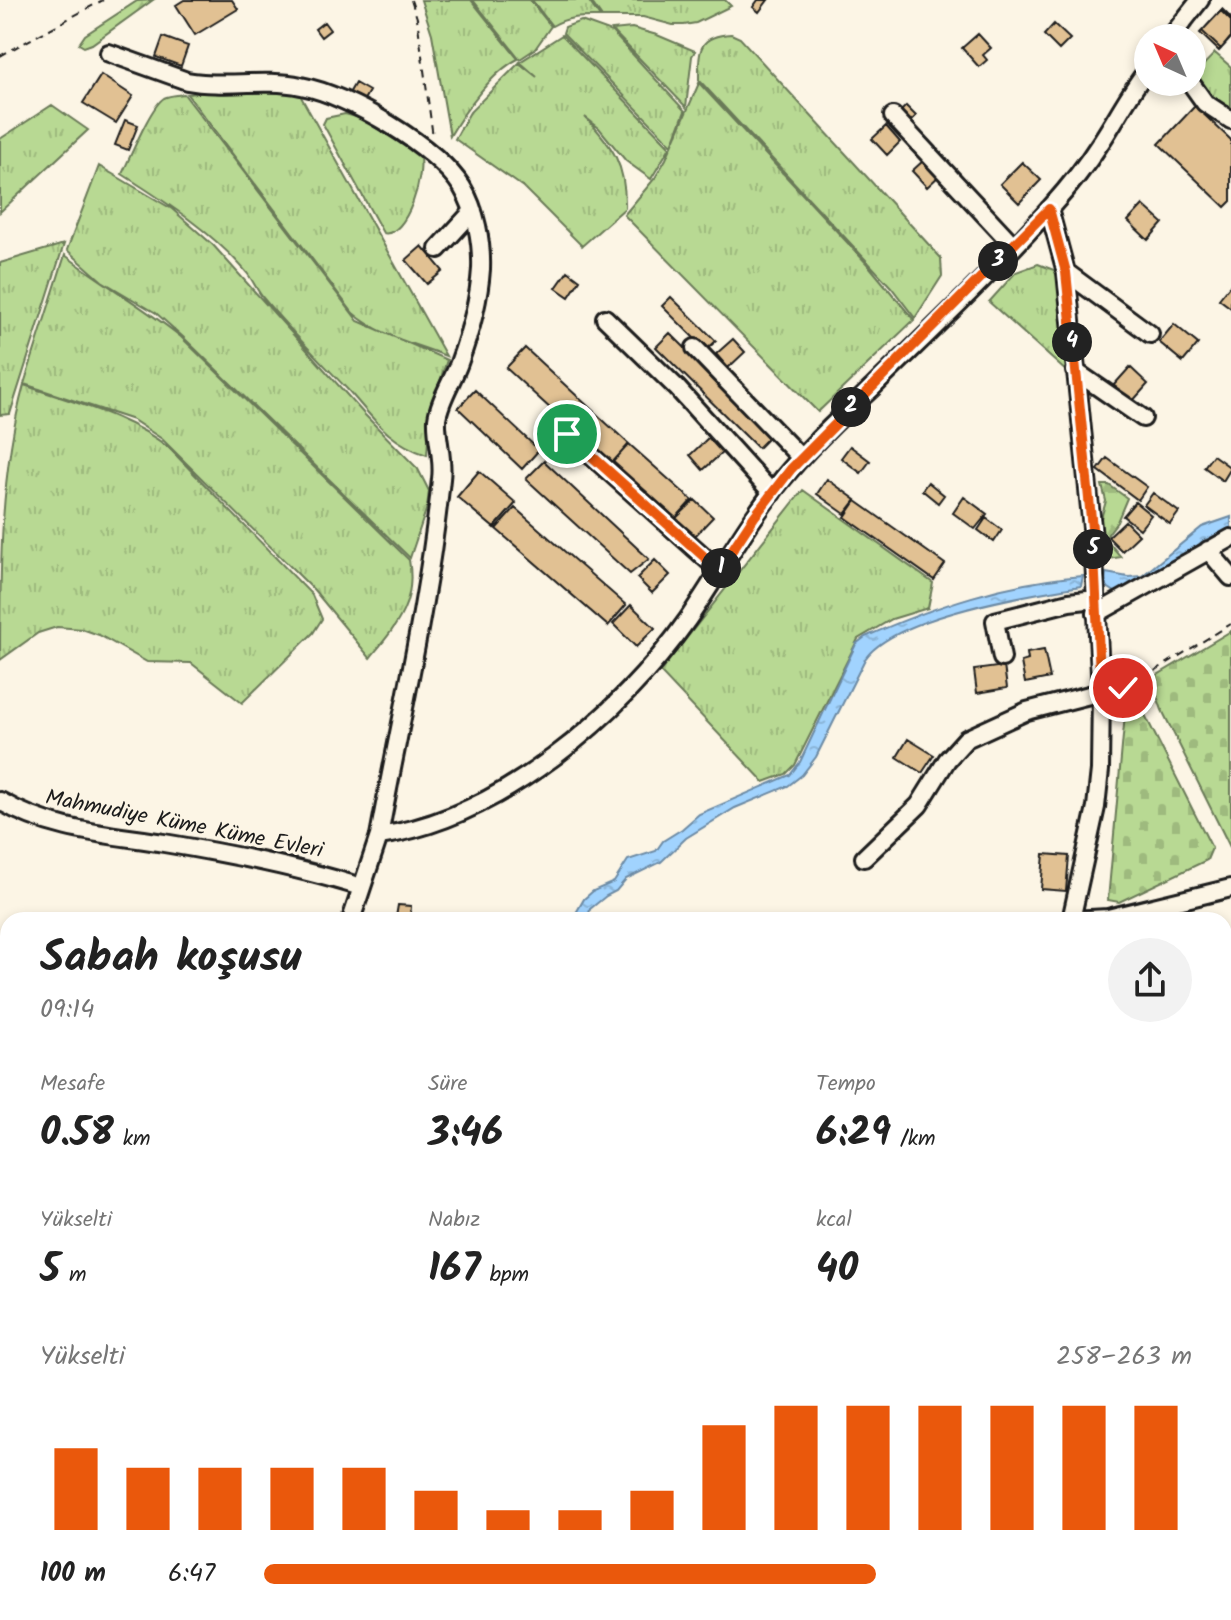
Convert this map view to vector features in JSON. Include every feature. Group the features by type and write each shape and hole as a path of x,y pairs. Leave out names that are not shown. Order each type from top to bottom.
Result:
{"street":[{"path":"1181,24 1200,0"},
{"path":"109,53 200,83 279,82 321,91 351,103 395,129 442,164 460,184 473,211 480,240 481,269 475,311 437,417 443,463 402,725 379,836 353,912"},
{"path":"379,836 472,809 555,755 611,707 666,648 772,493 801,458 1049,209 1100,144 1134,87"},
{"path":"1200,96 1205,103 1231,120"},
{"path":"893,116 1013,245"},
{"path":"1049,209 1066,272 1094,563 1101,692 1096,807 1073,912"},
{"path":"438,249 473,211"},
{"path":"1066,272 1150,334"},
{"path":"605,318 677,388 772,493"},
{"path":"695,348 801,458"},
{"path":"1075,371 1143,418"},
{"path":"567,434 719,570"},
{"path":"1002,658 995,621 1055,605 1096,602 1231,538"},
{"path":"1208,550 1231,577"},
{"path":"864,858 919,805 947,760 966,739 1027,711 1101,692"},
{"name":"Mahmudiye Küme Küme Evleri","path":"0,801 32,818 59,827 301,868 361,887"},
{"path":"1133,912 1231,888"}],"path":[{"path":"0,56 103,0"},
{"path":"411,0 417,18 434,139"},
{"path":"1101,692 1135,683 1231,624"}],"green space":[{"path":"153,0 92,44 84,47 79,44 85,35 137,1"},
{"path":"421,0 471,0 518,59 489,82 450,136 432,34"},
{"path":"473,0 530,0 551,26 535,49 520,59"},
{"path":"532,0 588,0 600,17 570,19 552,26"},
{"path":"590,0 725,0 731,6 696,23 673,25 643,17 602,17"},
{"path":"581,21 612,32 685,111 672,145 563,33 565,27"},
{"path":"632,28 695,51 686,107 612,30"},
{"path":"731,34 740,38 941,258 942,276 915,318 891,287 699,80 702,47 712,38"},
{"path":"562,35 670,147 651,179 626,161 599,128 585,117 616,157 623,180 625,208 582,246 523,187 455,139 470,112 519,63 537,77 520,62"},
{"path":"1215,53 1231,67 1231,112 1206,93 1206,63"},
{"path":"699,83 869,266 914,320 818,412 624,215 655,178 666,159"},
{"path":"279,89 300,95 446,356 385,333 353,313 187,94"},
{"path":"184,94 358,321 447,360 430,411 427,455 413,450 383,428 284,322 234,258 205,231 122,174 159,103 166,97"},
{"path":"52,105 88,130 0,212 0,139"},
{"path":"345,114 360,118 419,155 420,175 413,203 400,226 392,232 383,233 323,124 326,118"},
{"path":"99,166 172,209 213,245 365,415 418,469 429,491 427,507 410,558 183,337 156,313 102,281 67,250"},
{"path":"64,244 10,414 0,415 0,263"},
{"path":"65,255 181,337 409,560 411,576 407,602 395,625 370,658 314,590 162,439 133,420 24,384"},
{"path":"1038,264 1054,270 1058,278 1068,373 989,302 1016,272"},
{"path":"24,385 118,418 169,448 312,595 322,619 313,633 242,703 191,663 147,662 82,629 57,627 38,633 0,660 1,556 6,487"},
{"path":"1102,485 1109,485 1127,498 1117,522 1105,538 1121,557 1108,559 1100,545 1100,522 1106,501"},
{"path":"803,490 933,583 928,608 892,619 858,639 795,765 786,774 764,782 660,672"},
{"path":"1231,631 1231,849 1162,710 1151,679"},
{"path":"1141,707 1212,848 1207,860 1119,902 1108,900 1125,714"}],"water":[{"path":"1231,517 1231,528 1203,541 1180,560 1127,591 1115,592 1104,585 1106,573 1142,576 1202,527"},
{"path":"1083,576 1081,586 965,609 904,631 881,644 865,659 816,757 802,775 788,786 735,808 686,838 661,862 626,879 589,912 577,912 593,891 614,882 628,860 656,851 663,841 699,814 790,775 800,762 856,644 865,637 971,597"}],"building":[{"path":"184,0 232,0 238,9 195,35 176,5"},
{"path":"758,0 768,0 759,12 753,7"},
{"path":"1222,9 1231,18 1231,37 1221,49 1206,35 1206,27"},
{"path":"1221,11 1231,21 1231,38 1219,51 1206,39 1206,27"},
{"path":"324,22 330,30 321,37 315,29"},
{"path":"1054,24 1070,39 1059,50 1044,35"},
{"path":"978,34 991,48 983,55 987,60 979,67 962,48"},
{"path":"163,37 188,46 181,66 156,57"},
{"path":"101,75 133,96 116,123 83,103"},
{"path":"355,83 369,91 361,105 347,97"},
{"path":"906,106 916,116 908,124 898,114"},
{"path":"1195,106 1231,140 1231,201 1225,207 1159,144"},
{"path":"125,120 138,125 128,150 115,145"},
{"path":"886,126 900,142 887,155 872,139"},
{"path":"924,160 939,176 927,187 912,171"},
{"path":"1022,162 1041,180 1019,203 1000,184"},
{"path":"1143,205 1163,223 1148,240 1128,221"},
{"path":"422,246 443,271 427,284 406,260"},
{"path":"568,271 580,280 569,297 556,288"},
{"path":"1231,284 1231,308 1219,299"},
{"path":"671,297 716,341 706,350 662,306"},
{"path":"1174,324 1198,344 1183,362 1159,342"},
{"path":"670,333 772,434 758,448 656,347"},
{"path":"733,339 745,352 728,368 716,354"},
{"path":"525,348 629,444 611,464 506,368"},
{"path":"1130,367 1148,384 1131,403 1113,386"},
{"path":"475,390 539,450 522,469 458,408"},
{"path":"709,437 723,452 703,470 690,455"},
{"path":"629,444 692,500 674,520 611,464"},
{"path":"850,446 870,461 861,473 841,458"},
{"path":"1213,455 1231,468 1223,481 1204,467"},
{"path":"1107,458 1147,487 1138,500 1098,470"},
{"path":"544,461 649,559 630,574 526,479"},
{"path":"479,471 516,503 494,528 457,497"},
{"path":"827,479 856,500 845,514 817,494"},
{"path":"928,482 944,495 938,503 922,490"},
{"path":"1153,493 1179,512 1170,524 1144,505"},
{"path":"964,497 987,514 975,529 953,513"},
{"path":"695,500 713,517 692,539 674,520"},
{"path":"856,501 945,564 934,580 845,517"},
{"path":"1135,502 1151,515 1140,529 1123,516"},
{"path":"515,508 626,605 608,626 496,529"},
{"path":"986,518 1002,530 994,542 978,530"},
{"path":"1125,521 1139,535 1122,551 1108,537"},
{"path":"655,560 670,575 652,593 637,578"},
{"path":"631,605 655,628 636,647 613,624"},
{"path":"1044,650 1050,678 1025,683 1021,662 1028,660 1027,653"},
{"path":"1004,666 1007,688 977,693 974,670"},
{"path":"908,739 934,755 922,773 897,757"},
{"path":"1044,854 1069,856 1066,891 1041,889"},
{"path":"398,905 411,906 411,912 397,912"}],"route":[{"path":"567,434 719,570 791,469 1049,209 1066,272 1093,538 1101,692 1123,688"}]}
